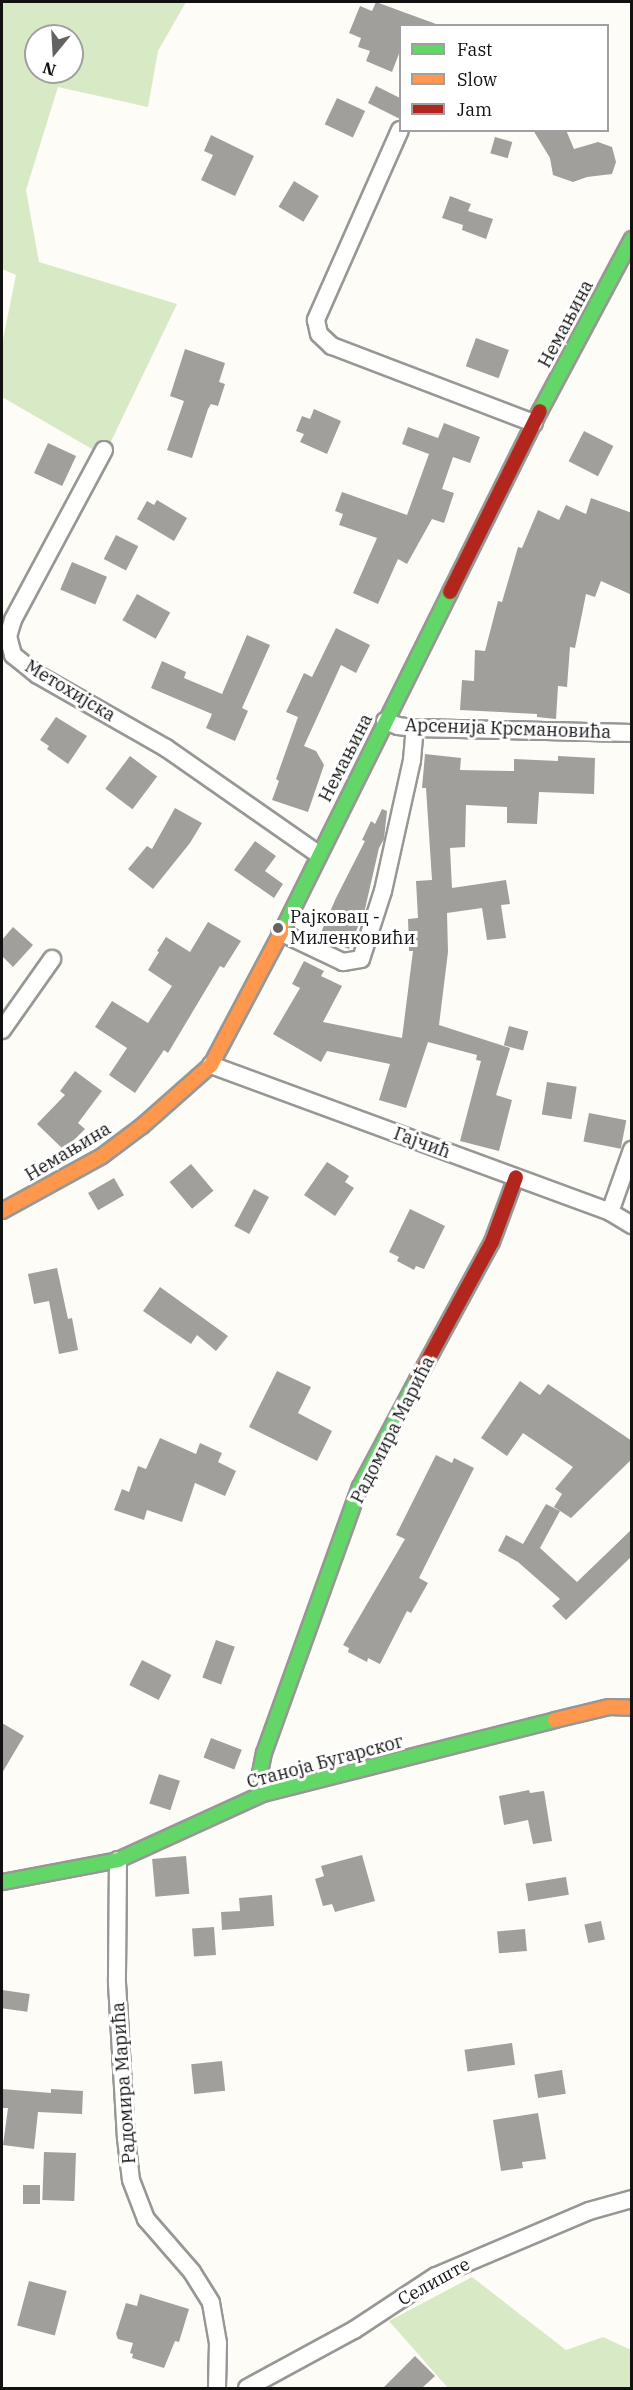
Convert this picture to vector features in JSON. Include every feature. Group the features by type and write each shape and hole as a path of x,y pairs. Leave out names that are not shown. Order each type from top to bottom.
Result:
{"street":[{"path":"399,132 360,215 316,320 319,334 332,346 534,423"},
{"name":"Немањина","path":"2,1211 102,1156 142,1126 211,1065 280,932 534,423 632,239"},
{"name":"Метохијска","path":"104,450 13,620 8,636 13,656 38,675 166,748 318,855"},
{"name":"Арсенија Крсмановића","path":"385,721 415,728 632,733"},
{"path":"280,932 343,962 361,959 384,891 411,760 415,728"},
{"path":"2,1030 52,959"},
{"name":"Гајчић","path":"211,1065 610,1212 632,1225"},
{"path":"610,1212 632,1150"},
{"name":"Радомира Марића","path":"263,1794 260,1773 264,1753 360,1487 492,1242 516,1177"},
{"name":"Станоја Бугарског","path":"2,1882 118,1860 263,1794 609,1707 632,1708"},
{"name":"Радомира Марића","path":"118,1860 117,1983 126,2138 131,2180 146,2219 192,2272 210,2303 218,2343 217,2388"},
{"name":"Селиште","path":"247,2388 354,2330 436,2276 589,2211 632,2199"}],"green space":[{"path":"2,2 186,2 158,51 148,107 58,87 26,190 39,262 177,304 104,456 2,397 2,344 16,275 2,269"},
{"path":"472,2277 566,2350 603,2337 631,2350 631,2388 448,2388 389,2321"}],"building":[{"path":"376,2 436,24 399,24 399,54 392,72 366,61 370,51 358,47 361,38 349,33 360,6 372,11"},
{"path":"376,86 399,98 399,118 368,103"},
{"path":"337,98 365,111 353,137 325,124"},
{"path":"534,132 567,132 574,149 598,142 612,147 616,162 612,174 587,177 573,182 553,175 550,158"},
{"path":"211,135 254,156 235,196 201,180 213,155 204,151"},
{"path":"495,137 512,142 508,158 490,153"},
{"path":"294,181 319,196 303,222 279,207"},
{"path":"450,196 471,204 468,211 493,219 486,239 462,230 463,225 442,218"},
{"path":"476,338 509,350 499,378 466,366"},
{"path":"185,349 225,363 219,382 225,384 218,406 211,404 208,409 192,458 167,450 184,401 170,396"},
{"path":"314,409 341,421 327,454 300,442 304,434 296,431 302,416 310,419"},
{"path":"444,423 480,437 470,463 453,457 442,489 454,493 444,523 432,519 407,564 398,559 378,604 353,593 377,538 339,525 343,514 335,511 342,492 407,515 429,454 402,444 408,427 438,438"},
{"path":"584,431 613,446 598,476 569,461"},
{"path":"48,443 76,456 62,486 34,473"},
{"path":"591,498 632,513 632,595 601,581 595,597 586,594 575,648 570,647 567,687 558,686 556,719 537,717 537,714 460,710 462,680 474,681 475,650 485,651 498,601 502,602 518,547 522,548 538,510 559,520 566,505 586,514"},
{"path":"157,500 187,518 174,541 137,519 147,501 154,505"},
{"path":"116,535 138,546 126,570 104,559"},
{"path":"72,562 107,577 95,604 60,590"},
{"path":"137,594 170,612 156,639 122,620"},
{"path":"336,628 370,645 356,673 341,665 304,746 316,751 324,765 308,812 272,800 279,781 276,779 298,717 286,712 304,673 312,677"},
{"path":"247,635 270,645 242,708 248,711 235,741 206,728 212,714 151,688 162,661 186,672 184,678 222,694"},
{"path":"56,717 87,736 68,764 47,749 49,746 40,740"},
{"path":"425,754 461,758 460,770 514,771 514,759 558,761 558,756 595,758 594,794 539,792 537,824 507,823 507,807 466,805 465,847 450,848 452,888 506,880 510,904 501,905 506,938 487,940 482,908 447,913 448,952 439,1025 510,1048 496,1095 512,1100 499,1151 460,1141 481,1061 476,1060 477,1055 428,1042 406,1108 379,1100 390,1064 327,1051 321,1062 273,1034 300,988 292,984 304,961 324,971 321,976 342,986 323,1022 402,1038 413,951 409,951 408,919 418,918 416,881 432,880 426,788 422,788"},
{"path":"130,756 157,776 132,809 105,789"},
{"path":"175,808 202,823 190,843 153,889 128,869 147,846 152,849"},
{"path":"382,809 387,811 384,839 379,848 365,909 349,949 319,937 365,841 362,840 371,821 375,824"},
{"path":"255,841 276,856 265,871 283,884 274,898 234,870"},
{"path":"208,922 241,941 224,968 220,966 168,1053 164,1050 135,1093 109,1075 127,1048 95,1027 112,1001 148,1023 172,986 148,970 159,952 157,951 166,937 190,952"},
{"path":"13,927 33,945 13,967 2,956 2,940"},
{"path":"509,1026 528,1031 523,1050 504,1045"},
{"path":"75,1071 102,1091 78,1123 85,1129 64,1150 37,1124 65,1095 60,1091"},
{"path":"547,1082 577,1087 571,1119 542,1115"},
{"path":"589,1113 626,1120 621,1149 583,1141"},
{"path":"327,1162 349,1176 345,1182 354,1188 335,1216 304,1195"},
{"path":"191,1164 213,1191 192,1209 170,1182"},
{"path":"114,1178 124,1195 98,1210 88,1193"},
{"path":"254,1189 269,1197 249,1234 234,1226"},
{"path":"410,1209 445,1226 424,1269 416,1266 414,1270 397,1261 399,1257 389,1252"},
{"path":"57,1268 68,1319 72,1318 78,1350 59,1354 49,1301 34,1304 28,1274"},
{"path":"160,1287 228,1336 216,1351 197,1335 191,1344 143,1311"},
{"path":"277,1371 311,1387 298,1413 332,1431 317,1461 249,1427"},
{"path":"520,1381 540,1395 548,1384 632,1441 632,1459 571,1518 554,1507 562,1494 555,1489 573,1467 523,1433 507,1456 481,1438"},
{"path":"160,1438 196,1454 200,1443 222,1453 218,1462 236,1471 225,1496 195,1483 182,1522 147,1510 144,1520 114,1510 122,1489 129,1492 138,1466 146,1469"},
{"path":"436,1455 452,1463 454,1458 474,1468 419,1578 428,1583 411,1613 407,1611 380,1664 368,1658 367,1662 348,1652 349,1648 343,1645 405,1539 396,1535"},
{"path":"546,1504 560,1511 540,1548 577,1582 632,1529 632,1556 566,1620 552,1606 560,1599 518,1562 498,1551 506,1535 523,1544"},
{"path":"216,1640 235,1647 221,1684 202,1678"},
{"path":"142,1660 171,1675 159,1700 129,1685"},
{"path":"2,1723 24,1736 2,1773"},
{"path":"211,1738 242,1750 234,1769 203,1758"},
{"path":"159,1774 180,1781 170,1810 149,1803"},
{"path":"529,1790 530,1793 544,1791 552,1841 533,1844 528,1820 504,1825 499,1796"},
{"path":"362,1855 375,1901 335,1912 332,1904 323,1906 315,1879 324,1876 321,1866"},
{"path":"186,1856 189,1894 155,1897 152,1859"},
{"path":"566,1877 569,1895 528,1901 526,1883"},
{"path":"272,1895 274,1926 222,1930 221,1912 240,1911 239,1898"},
{"path":"601,1921 605,1940 588,1943 584,1925"},
{"path":"214,1927 216,1955 194,1956 192,1929"},
{"path":"525,1929 527,1951 499,1953 497,1931"},
{"path":"2,1990 30,1994 27,2012 2,2008"},
{"path":"512,2043 515,2065 468,2071 464,2050"},
{"path":"222,2061 225,2091 194,2094 191,2064"},
{"path":"562,2070 566,2094 538,2098 534,2074"},
{"path":"2,2089 51,2093 51,2089 83,2091 82,2114 38,2112 34,2149 3,2145 8,2108 2,2108"},
{"path":"538,2113 546,2159 522,2162 523,2168 501,2171 493,2120"},
{"path":"44,2152 76,2153 74,2201 42,2200"},
{"path":"23,2185 40,2185 40,2204 23,2204"},
{"path":"29,2281 67,2291 55,2336 17,2325"},
{"path":"140,2294 189,2309 179,2342 175,2341 164,2368 132,2358 133,2354 130,2353 133,2343 118,2339 116,2334 126,2303 137,2306"},
{"path":"415,2356 435,2376 422,2388 383,2388"}],"traffic: fast":[{"path":"540,411 632,239"},
{"path":"283,929 450,592"},
{"path":"263,1794 260,1773 264,1753 360,1487 417,1380"},
{"path":"2,1882 118,1860 263,1794 555,1720"}],"traffic: slow":[{"path":"2,1211 102,1156 142,1126 211,1065 283,929"},
{"path":"555,1720 609,1707 632,1708"}],"traffic: jam":[{"path":"450,592 540,411"},
{"path":"417,1380 492,1242 516,1177"}],"place":[{"name":"Рајковац - Миленковићи","path":"278,928"}]}
